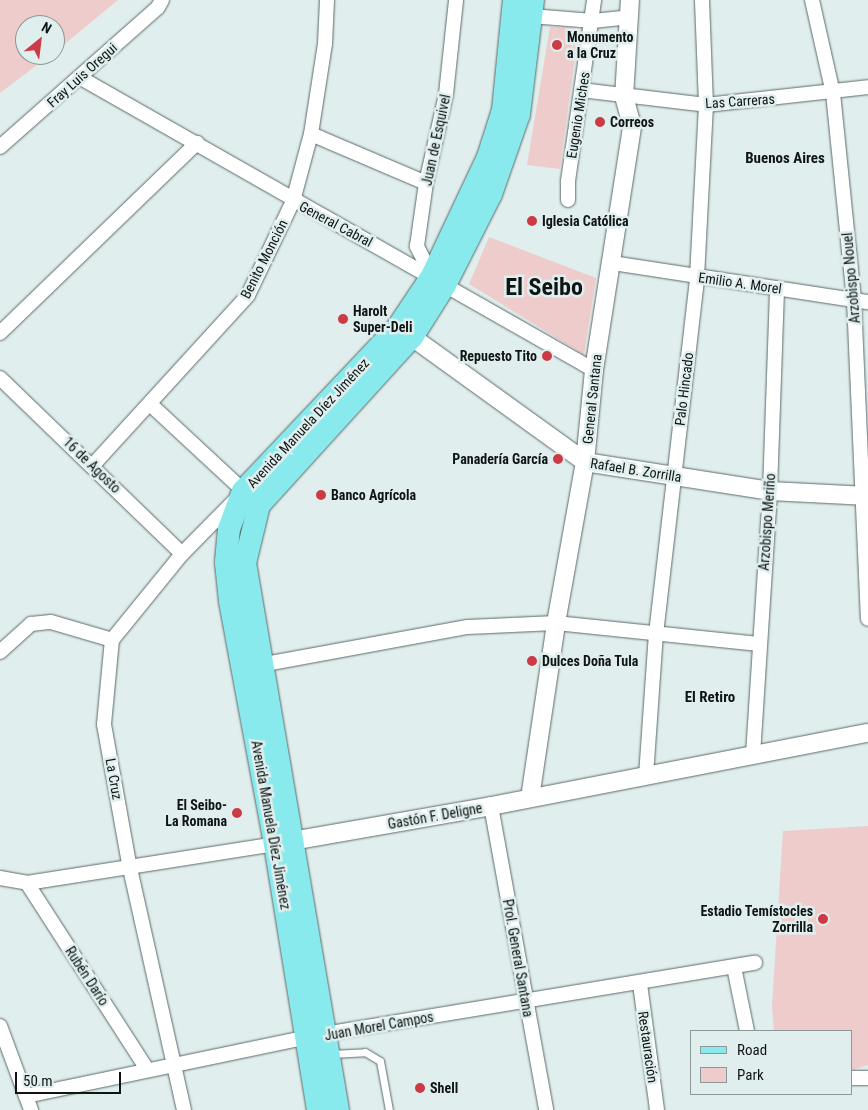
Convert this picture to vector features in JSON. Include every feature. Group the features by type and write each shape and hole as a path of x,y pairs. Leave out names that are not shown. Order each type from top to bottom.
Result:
{"main road":[{"name":"Avenida Manuela Díez Jiménez","path":"283,842 245,563 251,498 412,337 439,280 503,164 519,114 519,4"},
{"name":"Avenida Manuela Díez Jiménez","path":"338,1110 319,1042 283,842 226,562 229,529 251,498 439,280"},
{"name":"Avenida Manuela Díez Jiménez","path":"318,1110 319,1042"}],"street":[{"name":"Fray Luis Oregui","path":"0,148 158,7 162,0"},
{"name":"Benito Monción","path":"93,465 248,296 293,201 311,134 325,44 327,0"},
{"name":"Juan de Esquivel","path":"439,280 417,246 426,183 446,94 456,0"},
{"name":"Eugenio Miches","path":"568,200 568,180 593,21 594,0"},
{"name":"Palo Hincado","path":"646,776 656,634 697,277 706,105 702,0"},
{"name":"Arzobispo Nouel","path":"812,0 833,93 861,301 868,618"},
{"path":"519,4 593,21 630,9"},
{"name":"General Santana","path":"530,798 556,623 585,462 594,370 632,126 624,97 630,9"},
{"name":"General Cabral","path":"79,77 293,201 439,280 594,370"},
{"name":"Las Carreras","path":"581,90 624,97 706,105 833,93 868,87"},
{"path":"311,134 426,183"},
{"path":"0,333 197,144"},
{"name":"Emilio A. Morel","path":"612,263 861,301"},
{"name":"Arzobispo Meriño","path":"753,756 770,492 777,288"},
{"name":"Rafael B. Zorrilla","path":"412,337 585,462 770,492 865,496"},
{"name":"16 de Agosto","path":"0,378 93,465 182,554"},
{"path":"0,652 31,624 51,622 112,640 182,554 251,498 150,404"},
{"path":"260,665 468,627 556,623 759,644"},
{"name":"La Cruz","path":"112,640 104,724 130,869 184,1110"},
{"name":"Gastón F. Deligne","path":"0,878 27,883 130,869 491,806 868,733"},
{"name":"Prol. General Santana","path":"491,806 546,1110"},
{"name":"Rubén Darío","path":"27,883 147,1069"},
{"name":"Juan Morel Campos","path":"26,1096 173,1063 319,1042 525,1001 640,984 756,962"},
{"path":"734,967 747,1030"},
{"name":"Restauración","path":"640,984 657,1110"},
{"path":"0,1026 31,1110"},
{"path":"853,1078 868,1078"}],"lane":[{"path":"319,1042 366,1052 380,1061 389,1110"}],"green space":[{"path":"0,0 118,0 65,44 65,15 15,15 15,65 37,65 0,93"},
{"path":"550,27 579,28 560,169 527,165"},
{"path":"489,237 596,278 584,355 469,284"},
{"name":"Estadio Temístocles Zorrilla","path":"868,826 868,1065 853,1070 853,1030 774,1030 772,1007 783,831"}],"place":[{"name":"Monumento a la Cruz","path":"557,45"},
{"name":"Correos","path":"600,122"},
{"name":"Iglesia Católica","path":"532,221"},
{"name":"Harolt Super-Deli","path":"343,319"},
{"name":"Repuesto Tito","path":"547,356"},
{"name":"Panadería García","path":"558,459"},
{"name":"Banco Agrícola","path":"321,495"},
{"name":"Dulces Doña Tula","path":"532,661"},
{"name":"El Seibo- La Romana","path":"237,813"},
{"name":"Estadio Temístocles Zorrilla","path":"823,919"},
{"name":"Shell","path":"420,1088"}],"district":[{"name":"Buenos Aires","path":"785,159"},
{"name":"El Seibo","path":"544,288"},
{"name":"El Retiro","path":"710,698"}]}
